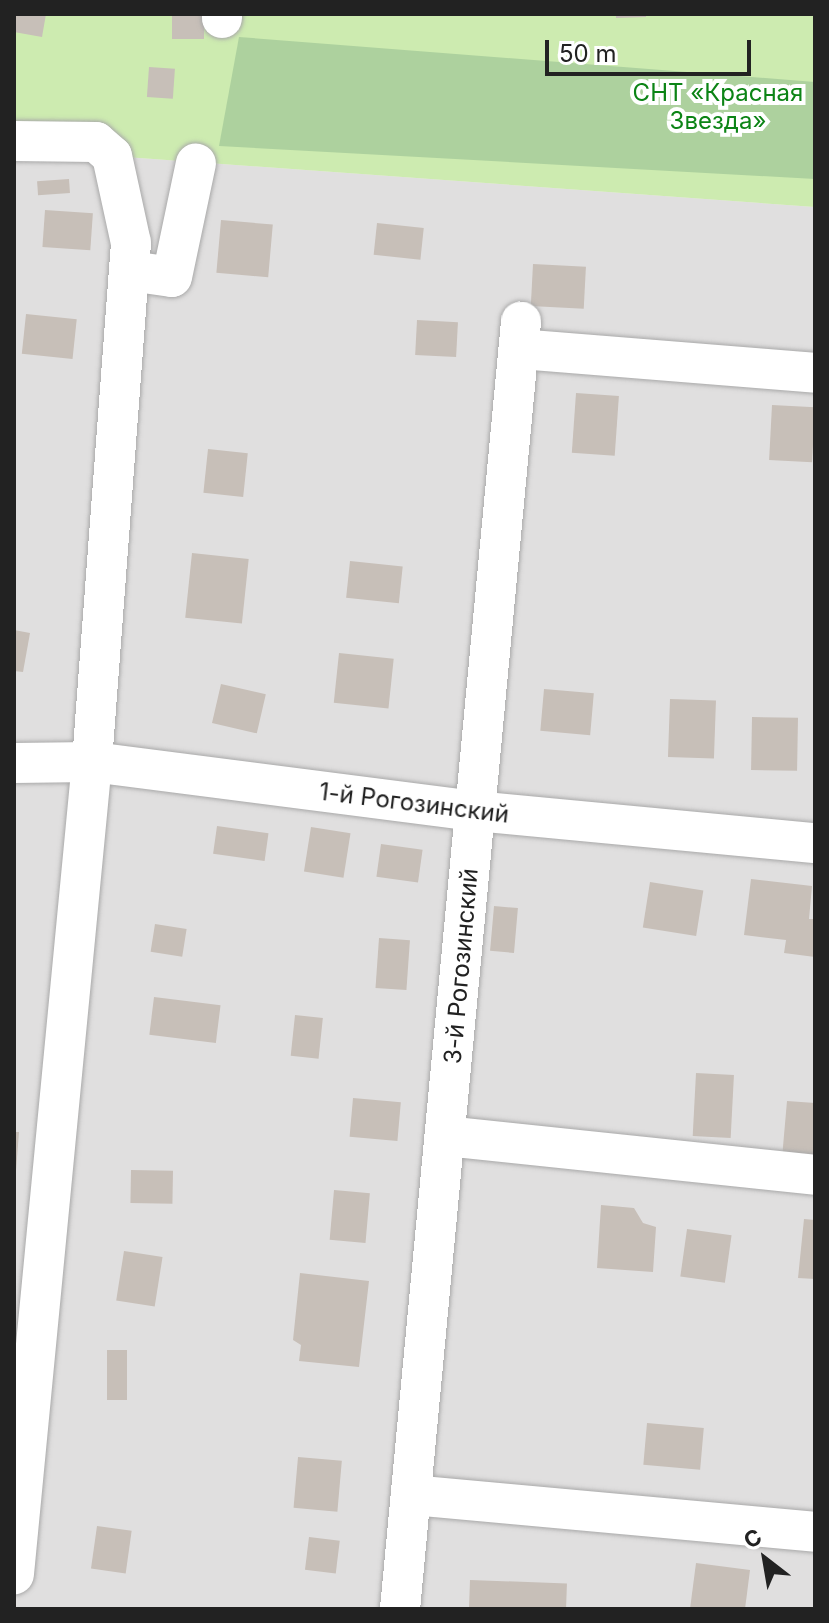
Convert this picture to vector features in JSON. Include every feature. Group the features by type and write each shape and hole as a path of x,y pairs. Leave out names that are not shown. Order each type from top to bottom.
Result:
{"street":[{"path":"14,141 96,142 112,156 131,257 92,762 14,1574"},
{"path":"131,257 172,277 196,163"},
{"name":"3-й Рогозинский","path":"400,1609 520,335 815,373"},
{"name":"1-й Рогозинский","path":"14,763 92,762 475,811 815,843"},
{"path":"445,1136 815,1175"},
{"path":"411,1495 815,1532"}],"shaded area":[{"path":"112,156 815,207 815,1609 14,1609 14,158"}],"green space":[{"name":"СНТ «Красная Звезда»","path":"14,14 815,14 815,207 112,156 14,158"},
{"path":"239,37 815,82 815,179 219,146"}],"building":[{"path":"14,14 46,14 42,37 14,32"},
{"path":"172,14 204,14 204,39 172,39"},
{"path":"616,14 646,14 646,17 616,18"},
{"path":"149,67 175,69 173,99 147,97"},
{"path":"69,179 70,193 38,195 37,181"},
{"path":"45,210 93,213 90,250 42,247"},
{"path":"221,220 273,225 268,277 216,273"},
{"path":"377,223 424,228 420,260 374,255"},
{"path":"533,264 586,267 584,309 531,306"},
{"path":"26,314 77,319 73,359 22,354"},
{"path":"417,320 458,322 456,357 415,355"},
{"path":"576,393 619,396 615,456 572,453"},
{"path":"772,405 815,407 812,462 769,460"},
{"path":"208,449 248,453 243,497 203,493"},
{"path":"192,553 249,559 242,624 185,618"},
{"path":"350,561 403,567 399,603 346,598"},
{"path":"14,630 30,633 23,672 14,671"},
{"path":"339,653 394,659 388,708 334,703"},
{"path":"221,684 266,694 257,733 212,723"},
{"path":"544,689 594,693 590,735 540,731"},
{"path":"670,699 716,701 714,759 668,757"},
{"path":"752,717 798,718 797,771 751,770"},
{"path":"217,826 268,833 265,861 213,854"},
{"path":"311,827 351,833 343,878 304,871"},
{"path":"381,844 423,850 418,883 376,877"},
{"path":"751,879 812,886 809,919 815,919 815,957 784,953 786,940 744,935"},
{"path":"650,882 703,890 696,936 643,927"},
{"path":"494,906 518,908 514,953 490,951"},
{"path":"155,924 187,929 182,957 151,952"},
{"path":"379,938 410,940 406,990 376,988"},
{"path":"154,997 221,1005 216,1043 149,1035"},
{"path":"295,1015 323,1018 319,1059 291,1056"},
{"path":"696,1073 734,1075 731,1138 693,1136"},
{"path":"353,1098 401,1102 397,1141 350,1137"},
{"path":"787,1101 815,1103 815,1160 782,1158"},
{"path":"14,1132 19,1132 16,1171 14,1171"},
{"path":"131,1170 173,1171 172,1204 130,1203"},
{"path":"334,1190 370,1193 366,1243 330,1240"},
{"path":"601,1205 634,1208 643,1223 656,1227 653,1272 597,1268"},
{"path":"804,1219 815,1220 815,1279 798,1278"},
{"path":"687,1229 732,1235 725,1283 680,1277"},
{"path":"124,1251 163,1257 155,1306 116,1300"},
{"path":"300,1273 369,1281 359,1367 299,1361 301,1345 293,1340"},
{"path":"107,1350 127,1350 127,1400 107,1400"},
{"path":"647,1423 704,1428 700,1470 643,1465"},
{"path":"298,1457 342,1461 337,1512 294,1508"},
{"path":"97,1526 132,1531 126,1573 91,1569"},
{"path":"309,1537 340,1541 336,1574 305,1570"},
{"path":"696,1563 750,1570 745,1609 690,1609"},
{"path":"470,1580 567,1583 566,1609 469,1609"}]}
